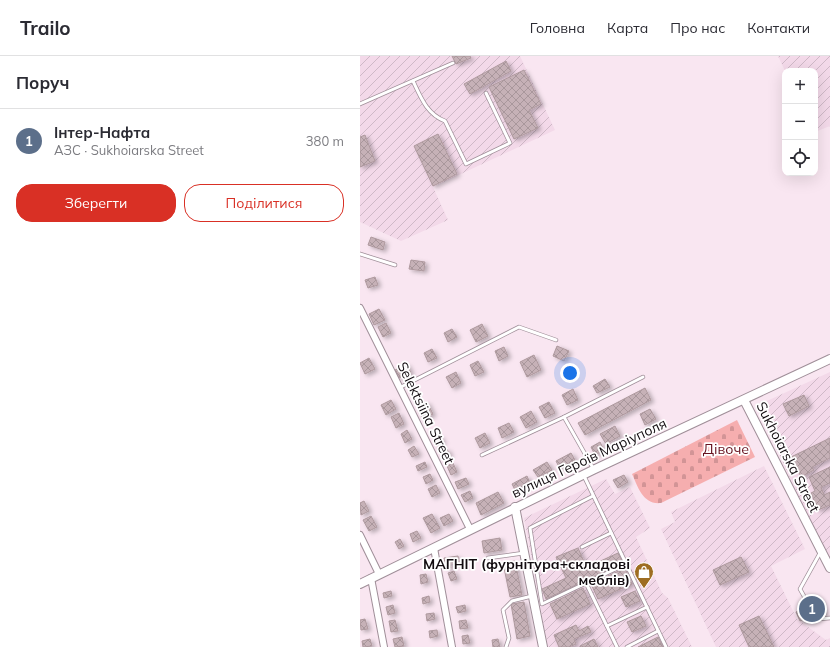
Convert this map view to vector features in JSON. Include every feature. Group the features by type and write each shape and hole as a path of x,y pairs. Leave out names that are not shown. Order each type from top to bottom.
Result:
{"street":[{"name":"Selektsiina Street","path":"360,308 401,387 470,529"},
{"name":"вулиця Героїв Маріуполя","path":"360,584 515,507 830,359"},
{"name":"Sukhoiarska Street","path":"744,400 830,568"},
{"path":"515,507 526,552 543,647"},
{"path":"360,535 379,574"},
{"path":"434,548 452,647"},
{"path":"371,578 384,647"}],"lane":[{"path":"360,104 453,63"},
{"path":"413,81 424,104 434,117 445,121 466,164 510,143 486,93"},
{"path":"360,254 395,266"},
{"path":"401,387 519,327 556,340"},
{"path":"482,455 564,417 643,377"},
{"path":"564,417 593,470"},
{"path":"583,475 666,647"},
{"path":"593,496 530,528 542,604 626,564"},
{"path":"582,547 611,533"},
{"path":"805,598 800,590 821,551"},
{"path":"488,558 526,552"},
{"path":"586,583 617,647"},
{"path":"506,647 509,638 503,610 512,600 534,595"},
{"path":"607,626 647,607"},
{"path":"813,612 818,619 830,618"},
{"path":"627,647 658,631"}],"shaded area":[{"path":"360,56 520,56 555,130 433,187 448,220 401,241 360,222"},
{"path":"778,56 830,56 830,126 818,131 818,68 784,68"},
{"path":"830,372 830,562 756,406"},
{"path":"764,466 805,549 771,566 797,619 826,640 830,638 830,647 716,647 661,529 675,522 671,512"},
{"path":"606,479 615,494 630,487 650,528 636,537 662,593 668,598 692,647 548,647 524,518"}],"green space":[{"name":"Дівоче","path":"737,420 755,457 661,503 655,503 645,498 632,474"}],"building":[{"path":"452,56 470,56 471,58 456,64"},
{"path":"506,61 511,71 470,94 464,84"},
{"path":"524,70 541,104 529,110 538,128 514,139 489,87"},
{"path":"438,134 457,174 433,186 414,146"},
{"path":"365,135 375,161 360,167 360,137"},
{"path":"371,237 385,242 383,250 368,245"},
{"path":"411,260 425,262 424,271 409,269"},
{"path":"375,277 378,285 368,288 365,280"},
{"path":"379,309 385,320 374,325 369,314"},
{"path":"386,323 391,333 383,337 378,327"},
{"path":"482,324 488,336 476,342 470,330"},
{"path":"452,329 457,337 448,342 444,333"},
{"path":"557,346 569,351 564,361 553,356"},
{"path":"504,347 508,356 499,361 495,351"},
{"path":"432,349 437,358 428,362 424,353"},
{"path":"534,355 541,370 527,377 520,362"},
{"path":"369,358 375,369 365,374 360,363"},
{"path":"478,361 484,372 475,376 470,365"},
{"path":"407,364 411,373 399,378 395,370"},
{"path":"456,372 461,383 452,388 446,377"},
{"path":"605,379 610,387 597,393 593,386"},
{"path":"645,388 651,400 585,435 578,423"},
{"path":"573,389 578,400 567,405 562,395"},
{"path":"804,395 809,406 789,416 783,404"},
{"path":"391,400 396,409 386,415 381,405"},
{"path":"427,402 433,414 423,419 417,407"},
{"path":"549,402 555,413 545,418 539,407"},
{"path":"650,409 656,419 645,425 640,414"},
{"path":"531,411 537,422 526,428 520,417"},
{"path":"399,413 404,424 396,428 391,417"},
{"path":"509,423 514,432 502,438 498,428"},
{"path":"615,426 620,436 606,444 600,434"},
{"path":"407,430 412,439 405,443 401,434"},
{"path":"485,433 490,443 480,448 475,438"},
{"path":"440,436 443,442 436,445 434,439"},
{"path":"830,438 830,458 812,467 814,470 801,477 791,457"},
{"path":"600,442 604,450 595,455 591,447"},
{"path":"414,446 419,454 412,457 408,450"},
{"path":"447,449 450,455 444,458 441,452"},
{"path":"571,453 575,460 560,469 556,461"},
{"path":"425,462 427,467 418,471 416,466"},
{"path":"547,462 552,470 538,477 533,470"},
{"path":"453,463 457,472 451,475 447,466"},
{"path":"830,467 830,483 821,487 824,495 830,492 830,505 818,510 811,493 815,491 809,477"},
{"path":"430,474 433,480 426,484 423,477"},
{"path":"624,475 628,482 618,488 613,480"},
{"path":"527,476 530,483 515,490 512,484"},
{"path":"466,478 469,484 458,489 455,482"},
{"path":"436,485 440,493 432,497 428,489"},
{"path":"470,491 473,498 465,502 461,495"},
{"path":"498,492 504,503 481,515 476,503"},
{"path":"364,501 369,511 361,515 360,503"},
{"path":"432,514 440,528 431,533 423,518"},
{"path":"449,514 453,521 444,526 440,518"},
{"path":"371,516 377,527 369,531 363,520"},
{"path":"417,531 421,538 413,542 410,534"},
{"path":"500,538 502,550 484,553 482,541"},
{"path":"400,539 404,546 399,549 395,542"},
{"path":"578,548 585,564 581,566 583,569 618,553 623,563 546,599 542,589 566,578 556,557"},
{"path":"458,556 459,562 450,563 451,568 446,568 444,558"},
{"path":"741,557 749,572 720,585 713,570"},
{"path":"515,561 522,595 510,597 503,563"},
{"path":"625,568 632,584 598,599 591,584"},
{"path":"454,571 457,579 451,581 448,573"},
{"path":"426,574 428,582 421,584 420,575"},
{"path":"583,588 590,604 557,619 550,604"},
{"path":"391,591 392,596 384,598 383,593"},
{"path":"635,591 640,601 626,607 621,597"},
{"path":"429,596 430,602 423,604 422,598"},
{"path":"808,597 811,604 818,601 825,614 818,617 815,611 804,615 806,618 800,621 796,612 805,608 801,600"},
{"path":"524,602 530,636 517,639 511,604"},
{"path":"393,605 395,613 388,615 386,607"},
{"path":"465,605 466,611 458,613 456,607"},
{"path":"434,613 435,619 427,621 426,614"},
{"path":"641,616 646,626 632,632 627,622"},
{"path":"759,616 774,647 749,647 739,625"},
{"path":"365,619 368,629 361,630 360,620"},
{"path":"395,620 398,631 391,632 389,621"},
{"path":"466,620 468,628 460,629 459,621"},
{"path":"576,625 579,631 588,626 591,632 574,639 576,644 569,647 559,647 554,635"},
{"path":"437,630 438,636 430,638 429,631"},
{"path":"468,635 470,643 463,644 462,636"},
{"path":"402,637 404,646 395,647 393,639"},
{"path":"658,637 663,647 638,647"},
{"path":"370,639 372,646 363,647 362,641"},
{"path":"498,639 500,647 493,647 492,640"},
{"path":"594,639 598,647 580,646"}],"place":[{"name":"МАГНІТ (фурнітура+складові меблів)","path":"644,589"},
{"name":"Інтер-Нафта","path":"812,609"}]}
